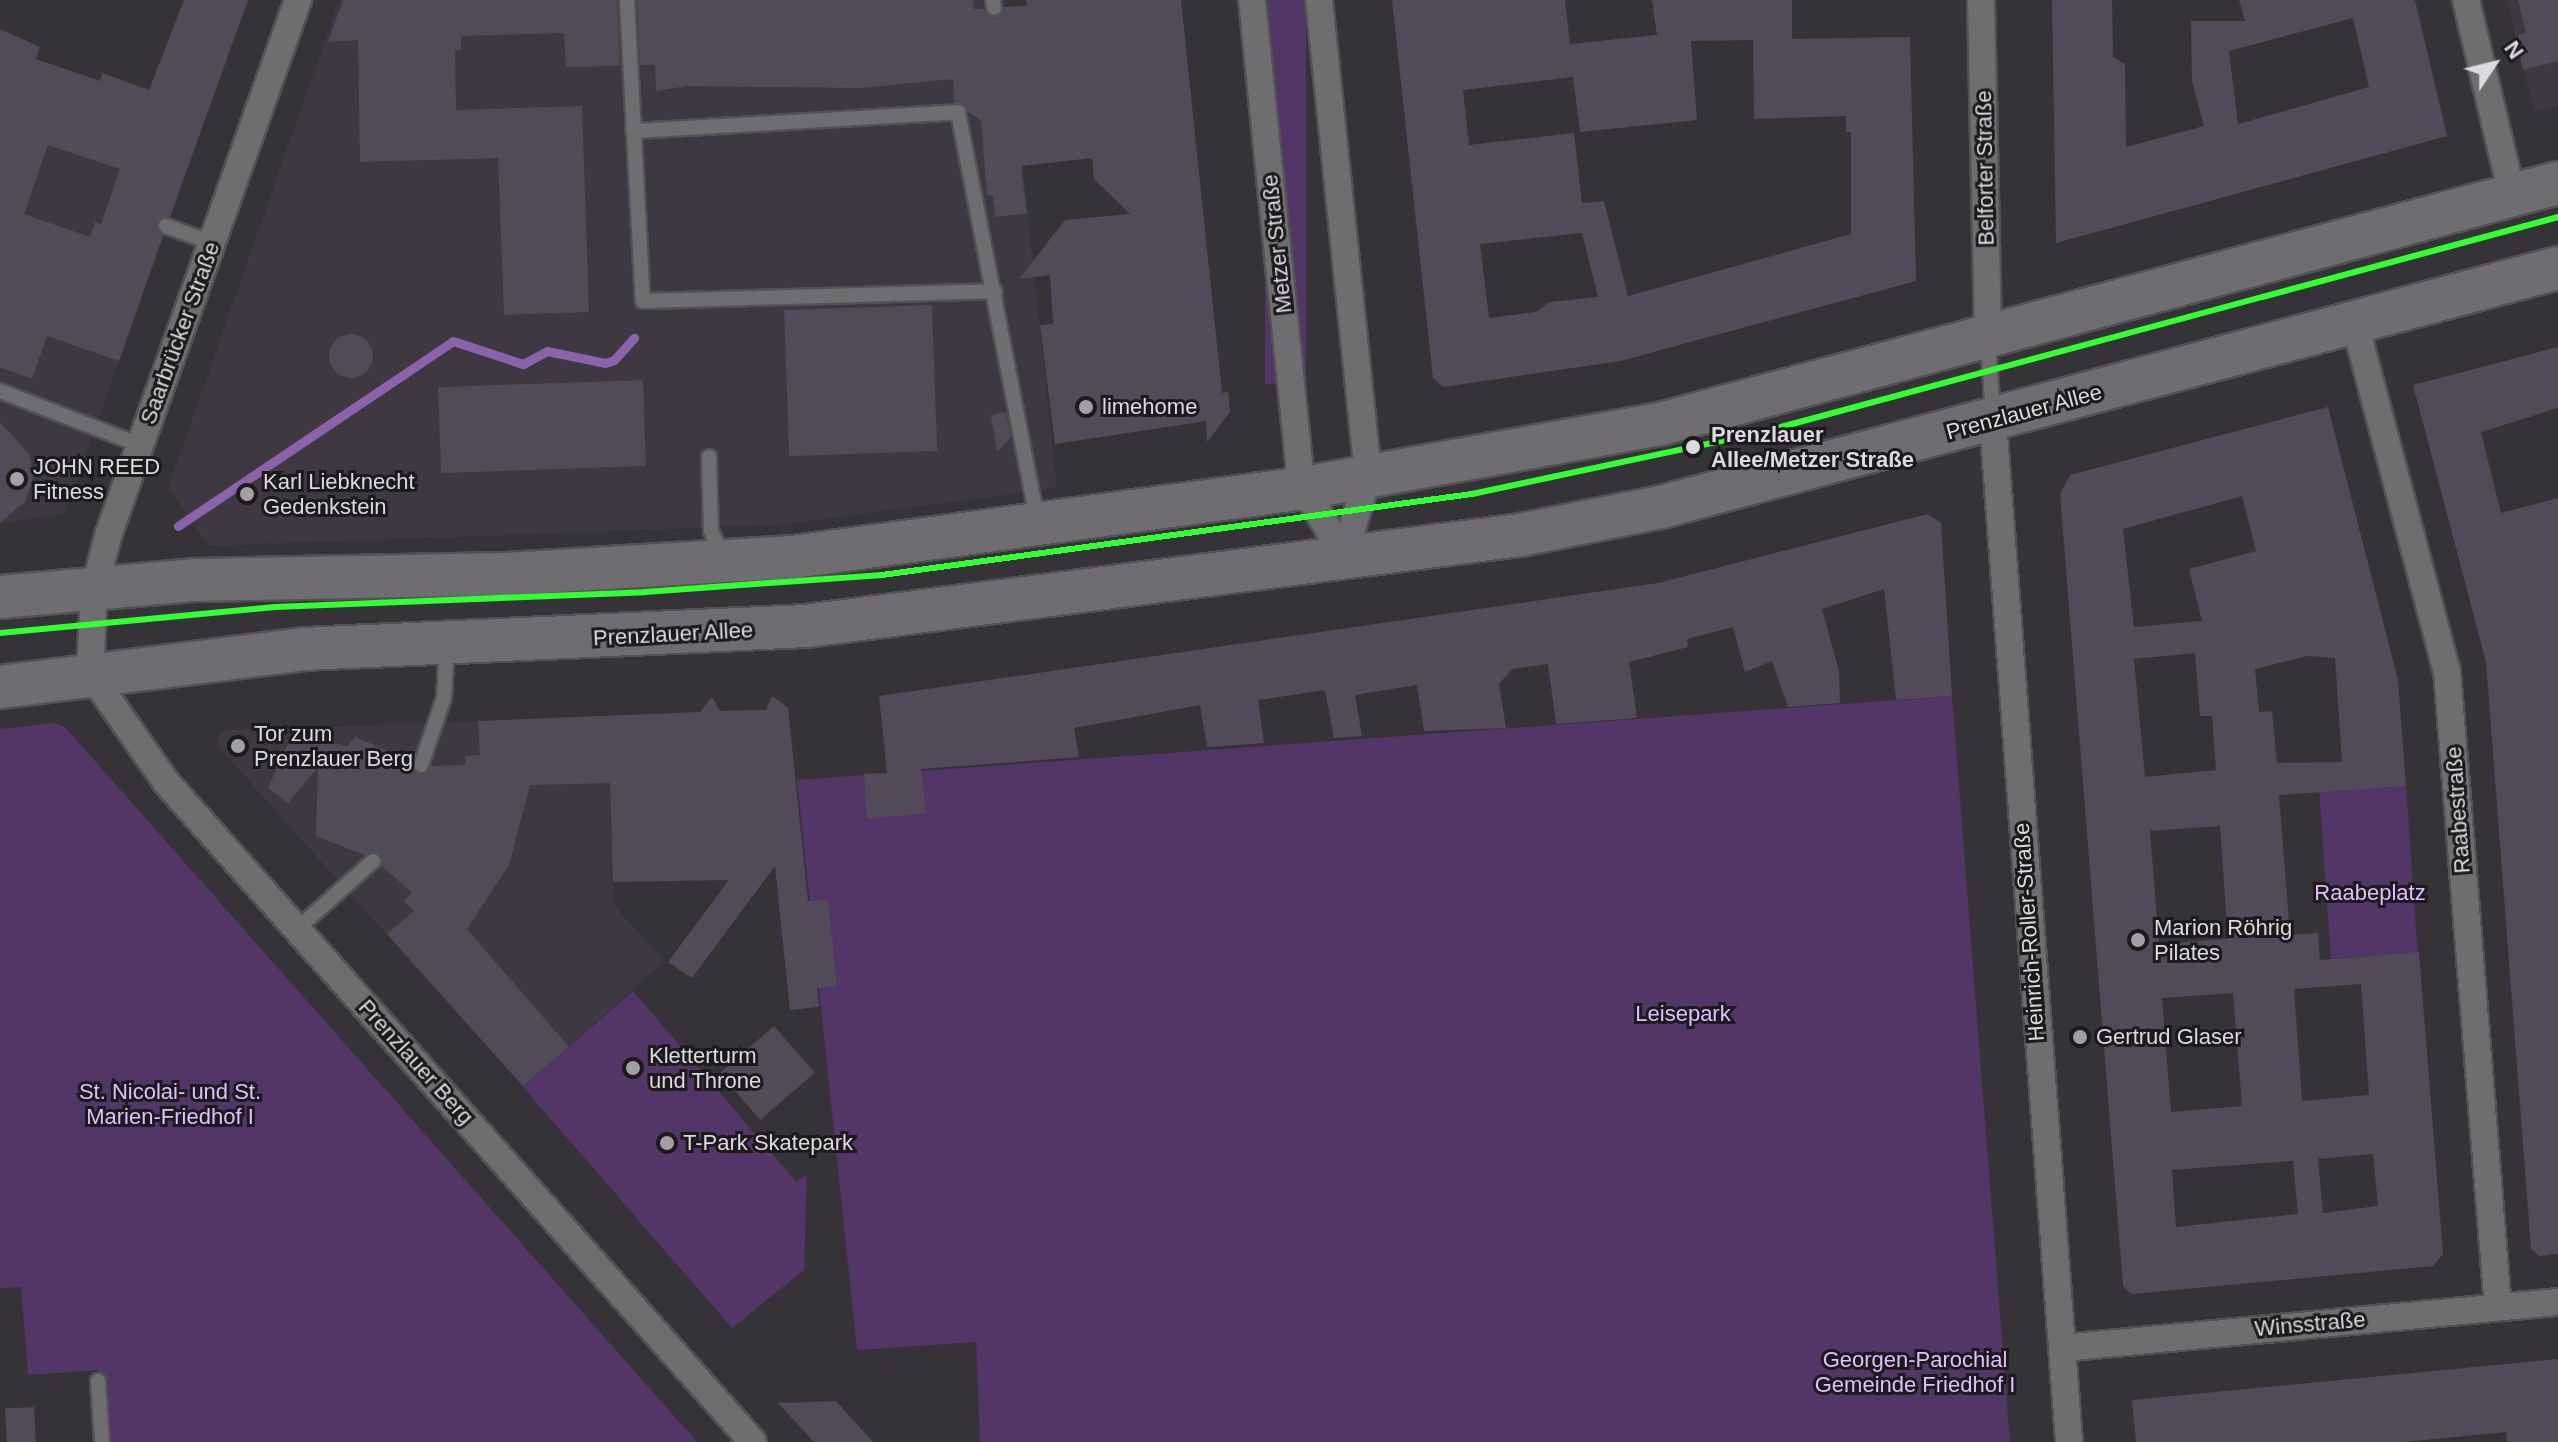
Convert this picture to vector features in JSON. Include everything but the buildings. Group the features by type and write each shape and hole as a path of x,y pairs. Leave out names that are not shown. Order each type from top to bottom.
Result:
{"main road":[{"path":"0,597 196,580 506,574 872,549 1304,488 1610,435 2558,183"},
{"name":"Prenzlauer Allee","path":"0,687 90,673 304,649 806,626 1520,535 1661,507 2558,268"}],"street":[{"name":"Saarbrücker Straße","path":"90,673 94,591 140,445 298,0"},
{"name":"Metzer Straße","path":"1252,0 1304,488"},
{"path":"1319,0 1368,475 1344,556"},
{"name":"Belforter Straße","path":"1981,0 1988,337"},
{"path":"2466,0 2512,194"},
{"name":"Raabestraße","path":"2355,324 2447,671 2498,1307"},
{"name":"Heinrich-Roller-Straße","path":"1993,421 2069,1442"},
{"path":"1304,488 1344,556"},
{"name":"Prenzlauer Berg","path":"90,673 166,782 753,1442"},
{"name":"Winsstraße","path":"2062,1348 2558,1302"}],"lane":[{"path":"627,0 643,301 995,291"},
{"path":"633,131 958,112 1038,526"},
{"path":"166,226 212,243"},
{"path":"1988,337 1993,421"},
{"path":"0,391 140,445"},
{"path":"705,457 711,531 710,562 703,541 705,457"},
{"path":"421,765 444,698 447,644"},
{"path":"297,929 373,861"},
{"path":"98,1381 102,1442"}],"shaded area":[{"path":"339,0 1005,0 1057,488 779,525 209,546 168,488"},
{"path":"2507,0 2558,0 2558,106 2534,112"},
{"path":"0,97 189,164 65,514 0,523"},
{"path":"607,717 614,905 664,961 523,1087 216,744 222,730"}],"green space":[{"path":"1265,0 1306,0 1306,384 1265,384"},
{"path":"1952,696 2010,1442 980,1442 976,1342 857,1350 797,780"},
{"name":"St. Nicolai- und St. Marien-Friedhof I","path":"53,723 64,726 697,1442 103,1442 98,1370 28,1375 21,1287 0,1288 0,729"},
{"name":"Raabeplatz","path":"2406,786 2418,953 2331,959 2319,792"},
{"name":"T-Park Skatepark","path":"633,991 796,1182 807,1174 804,1270 732,1328 523,1087"}],"waterway":[{"path":"178,526 453,341 523,364 547,351 605,363 614,360 634,338"}],"transit line":[{"path":"0,633 275,607 645,592 882,575 1472,494 1755,434 2558,217"}],"place":[{"name":"limehome","path":"1086,407"},
{"name":"Prenzlauer Allee/Metzer Straße","path":"1693,447"},
{"name":"JOHN REED Fitness","path":"17,479"},
{"name":"Karl Liebknecht Gedenkstein","path":"247,494"},
{"name":"Tor zum Prenzlauer Berg","path":"238,746"},
{"name":"Marion Röhrig Pilates","path":"2138,940"},
{"name":"Gertrud Glaser","path":"2080,1037"},
{"name":"Kletterturm und Throne","path":"633,1068"},
{"name":"T-Park Skatepark","path":"667,1143"}],"park label":[{"name":"Leisepark","path":"1683,1014"},
{"name":"Georgen-Parochial Gemeinde Friedhof I","path":"1915,1372"}]}
